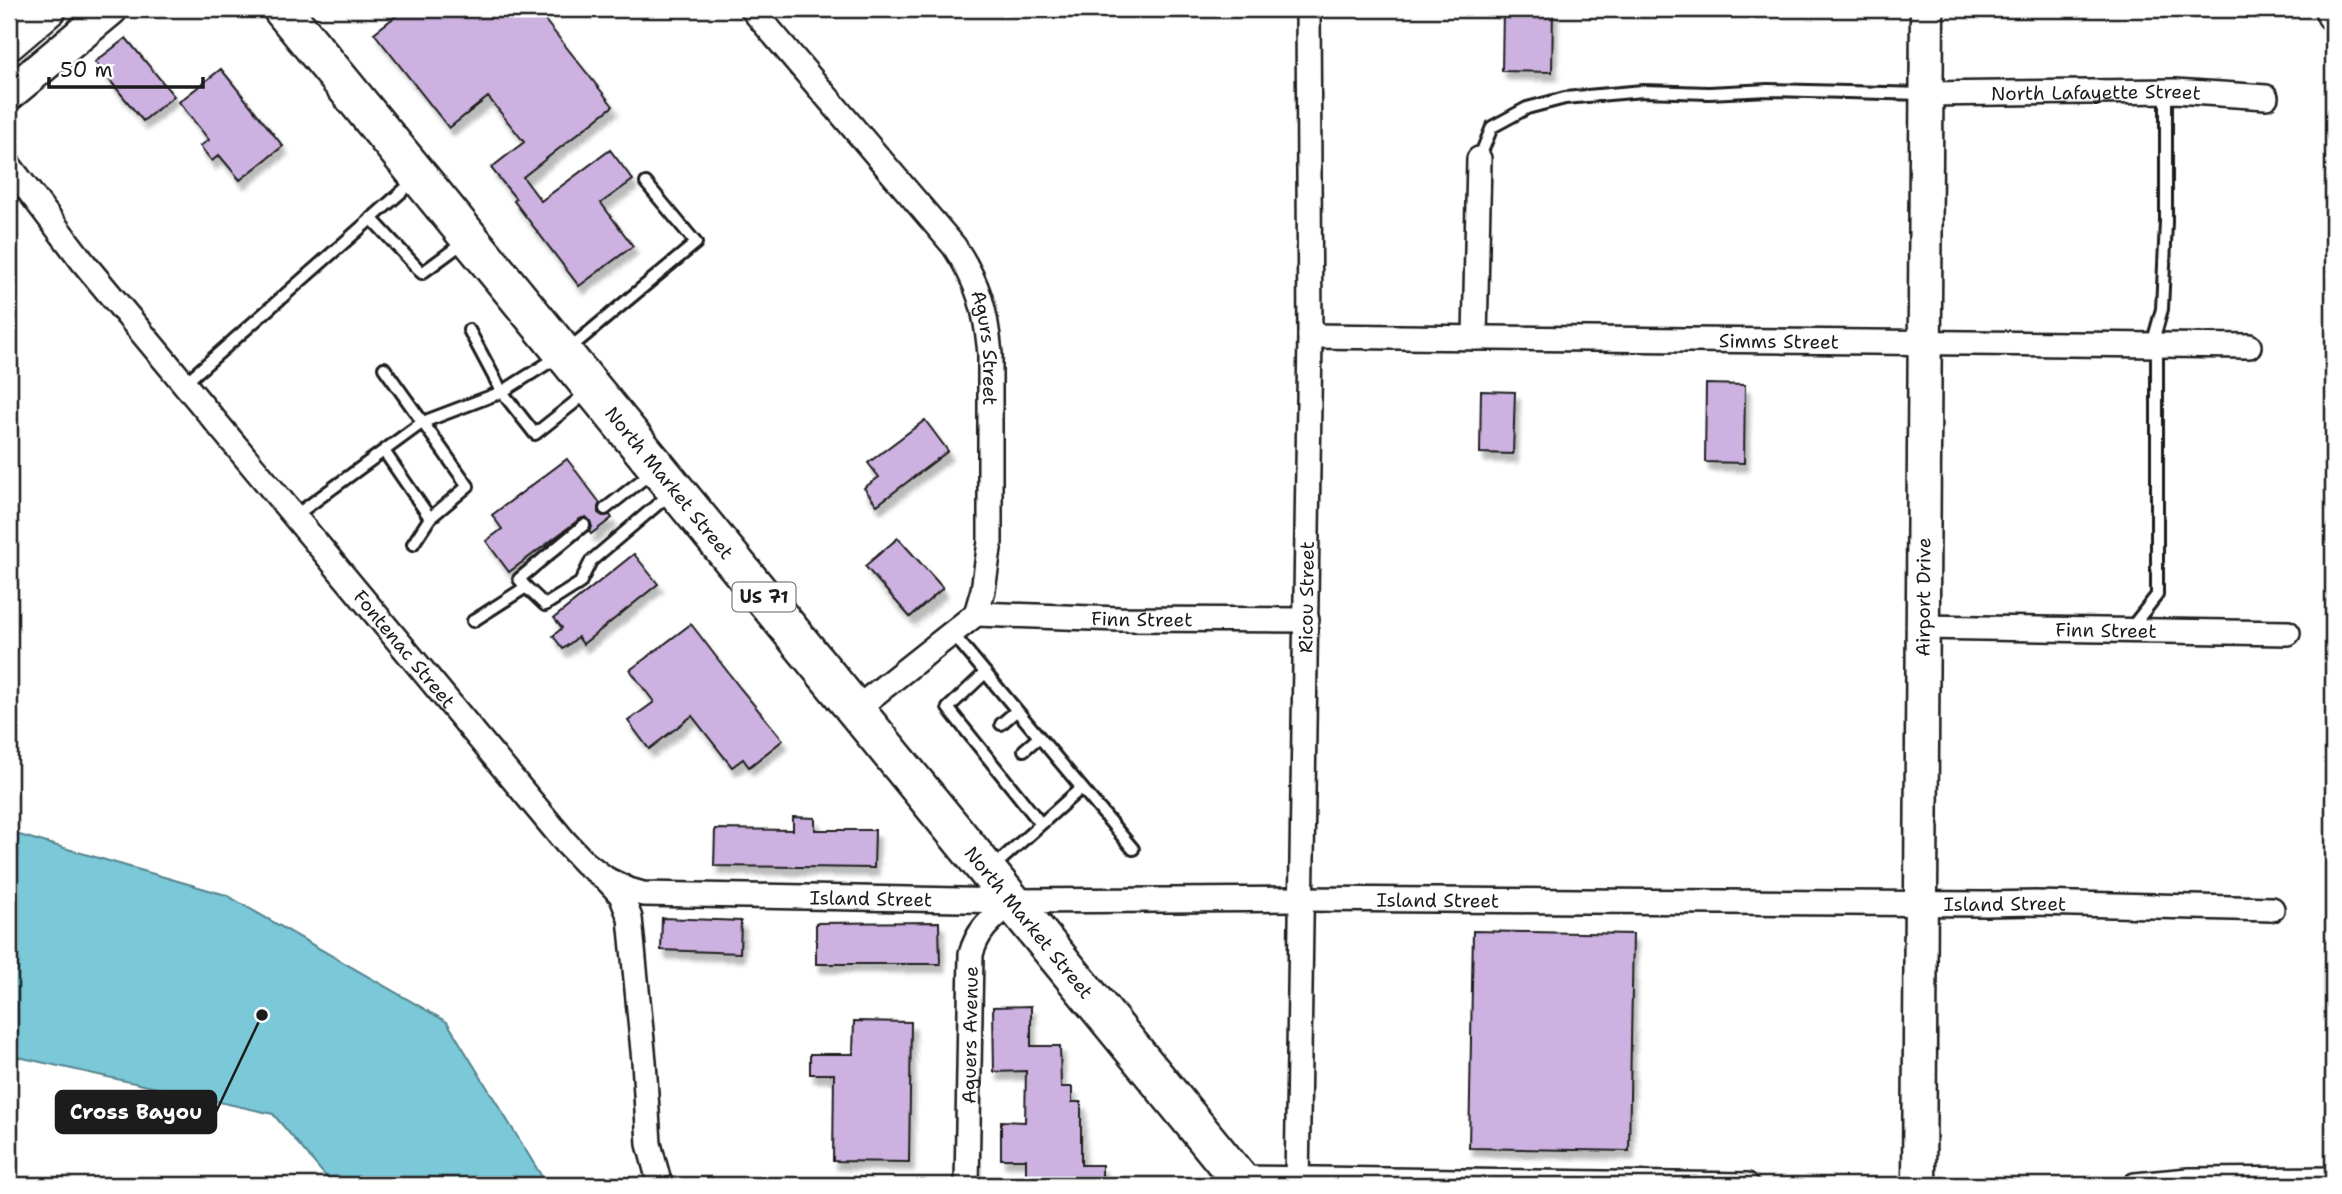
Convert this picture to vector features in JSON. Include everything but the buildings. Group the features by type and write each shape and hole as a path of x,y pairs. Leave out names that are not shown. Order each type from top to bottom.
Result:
{"main road":[{"name":"North Market Street","path":"284,10 1242,1182"}],"street":[{"path":"9,44 50,9"},
{"path":"9,94 110,9"},
{"name":"Agurs Street","path":"752,9 954,246 976,283 984,308 990,355 990,542 988,566 976,614"},
{"name":"Ricou Street","path":"1297,1182 1310,336 1308,9"},
{"name":"Airport Drive","path":"1919,1185 1927,9"},
{"path":"2331,9 2333,14"},
{"name":"North Lafayette Street","path":"1926,94 2166,91 2266,97"},
{"path":"1475,338 1479,159"},
{"name":"Fontenac Street","path":"9,165 83,262 566,843 621,895 630,918 645,1061 649,1144 660,1185"},
{"name":"Simms Street","path":"1310,336 2249,346"},
{"path":"856,709 976,614"},
{"name":"Finn Street","path":"976,614 1119,619 1307,620"},
{"name":"Finn Street","path":"1922,627 2288,633"},
{"name":"Island Street","path":"606,879 643,894 1012,901 1301,899 2035,902 2272,909"},
{"name":"Aguers Avenue","path":"967,1185 971,954 976,937 983,927 1012,901"},
{"path":"2135,1185 2189,1180 2333,1179"},
{"path":"1242,1182 1747,1185"}],"lane":[{"path":"1479,159 1492,127 1527,108 1565,98 1643,91 1709,93 1768,90 1926,94"},
{"path":"2130,630 2157,595 2154,345 2162,309 2166,222 2166,91"},
{"path":"185,383 419,176"},
{"path":"296,515 423,422 502,392 564,353 696,243 646,183"},
{"path":"372,218 422,273 470,238"},
{"path":"469,330 502,392 535,435 593,388"},
{"path":"384,368 468,486 430,517 413,544"},
{"path":"384,451 430,517"},
{"path":"605,509 667,478"},
{"path":"584,525 519,579 545,605 580,583 591,561 667,478"},
{"path":"473,621 527,587"},
{"path":"952,633 1133,849"},
{"path":"985,673 948,708 980,740 998,772 1041,824"},
{"path":"1001,724 1016,711"},
{"path":"1024,750 1038,738"},
{"path":"998,772 1008,763"},
{"path":"988,872 1080,789"}],"water":[{"path":"9,832 226,895 447,1022 547,1185 333,1185 273,1114 9,1055"}],"place":[{"name":"Cross Bayou","path":"262,1015"}]}
